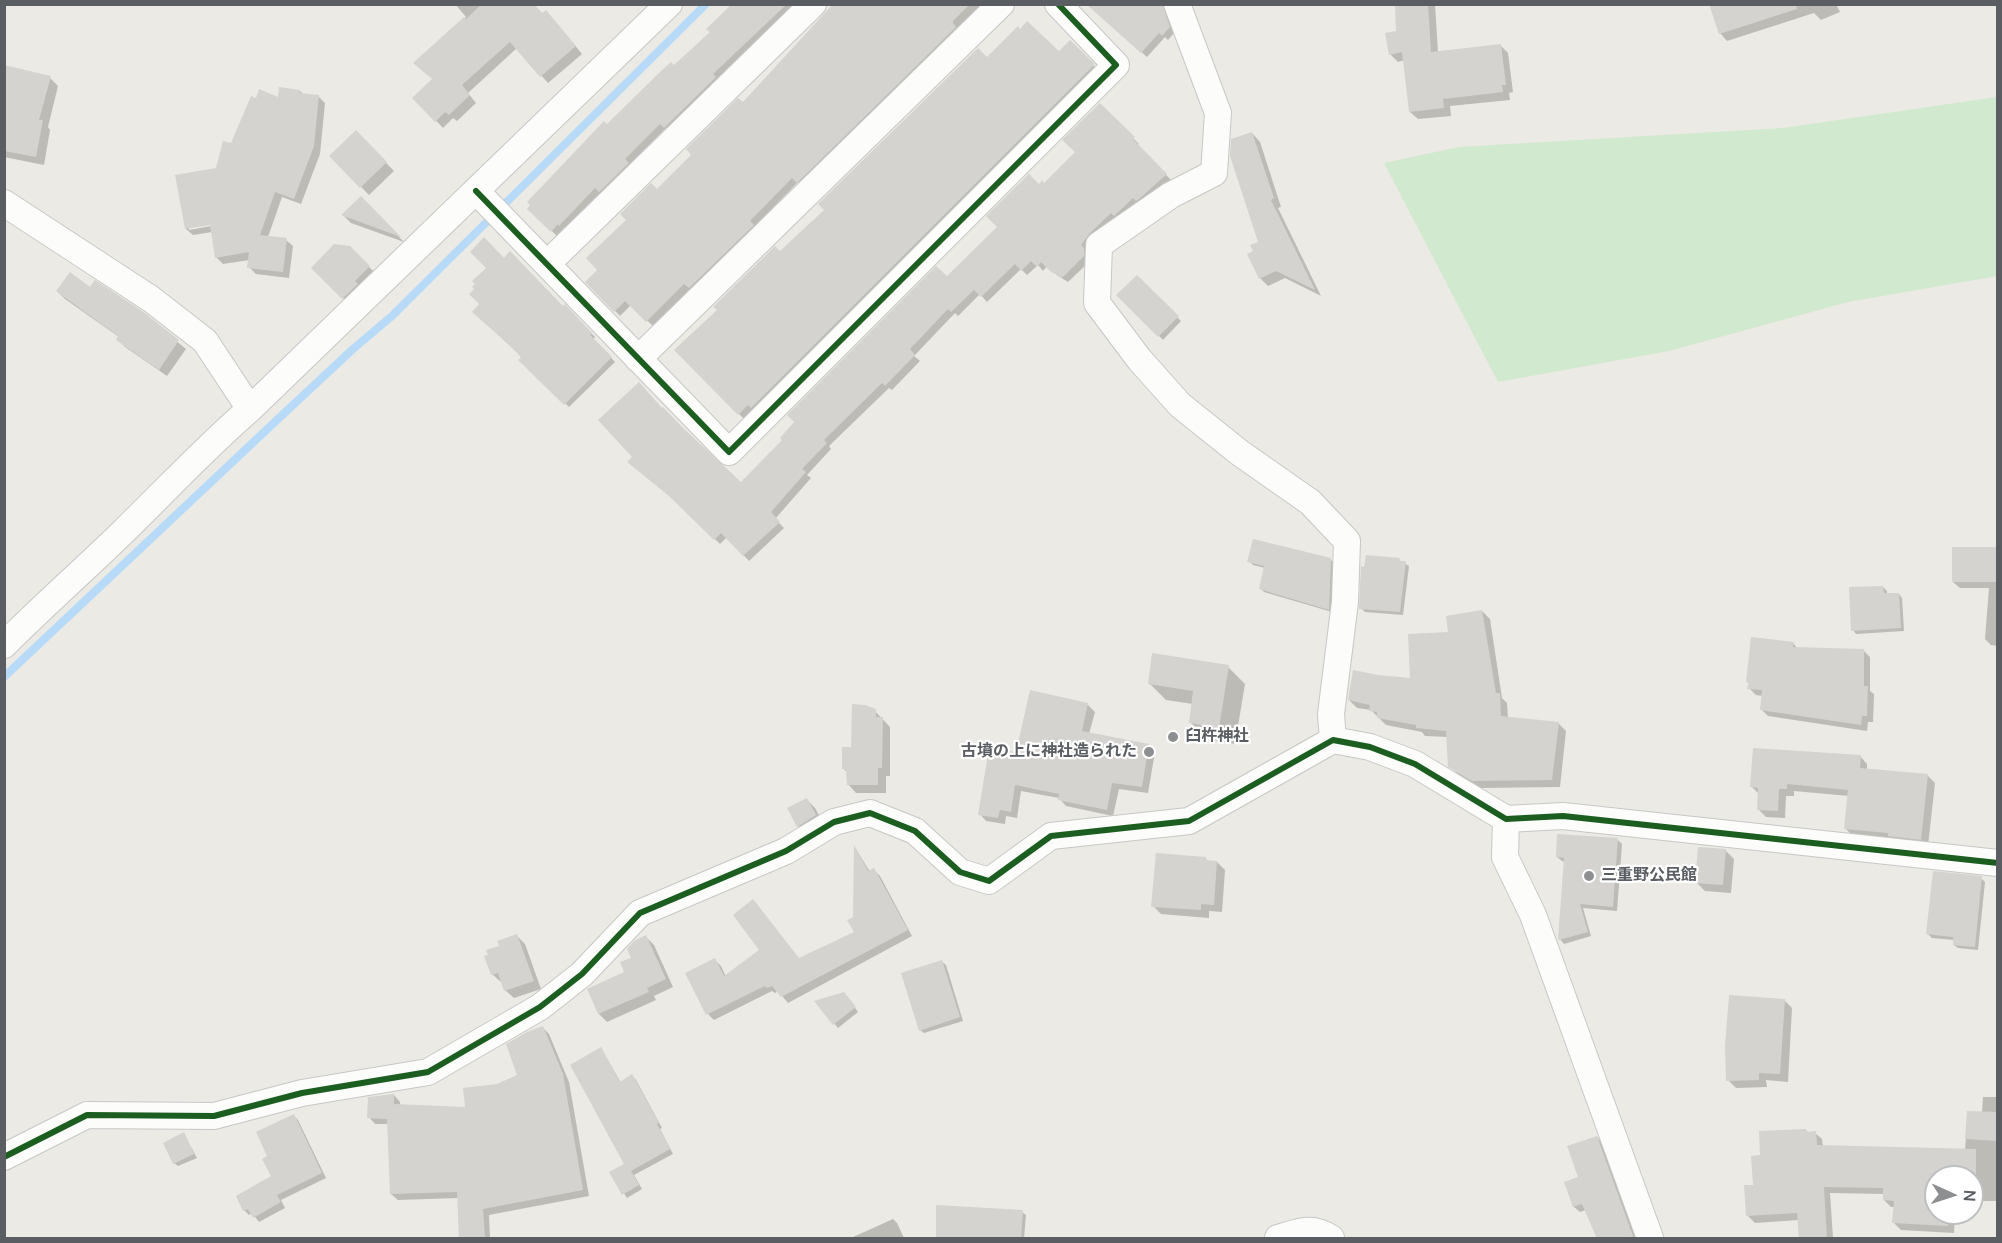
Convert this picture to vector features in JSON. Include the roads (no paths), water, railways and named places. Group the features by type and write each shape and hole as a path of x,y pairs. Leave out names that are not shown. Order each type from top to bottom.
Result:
{"street":[{"path":"4,645 123,532 219,436 488,203 669,4"},
{"path":"547,264 813,4"},
{"path":"638,359 1001,4"},
{"path":"488,203 729,452 1116,65 1058,4"},
{"path":"1177,4 1218,113 1214,173 1171,195 1099,245 1097,303 1138,359 1180,405 1240,453 1310,502 1347,541 1345,602 1331,714 1333,740"},
{"path":"4,203 151,300 205,341 250,409"},
{"path":"4,1157 87,1115 214,1116 302,1093 428,1072 540,1007 582,974 624,927 640,913 786,851 834,822 870,813 915,831 960,872 989,881 1051,836 1189,821 1333,740 1370,747 1415,764 1506,819 1563,816 1998,863"},
{"path":"1506,819 1505,857 1533,915 1650,1239"},
{"path":"1278,1239 1305,1229 1319,1231 1331,1239"}],"waterway":[{"path":"4,677 353,349 392,316 706,4"}],"place":[{"name":"臼杵神社","path":"1173,737"},
{"name":"古墳の上に神社造られた","path":"1149,752"},
{"name":"三重野公民館","path":"1589,876"}]}
